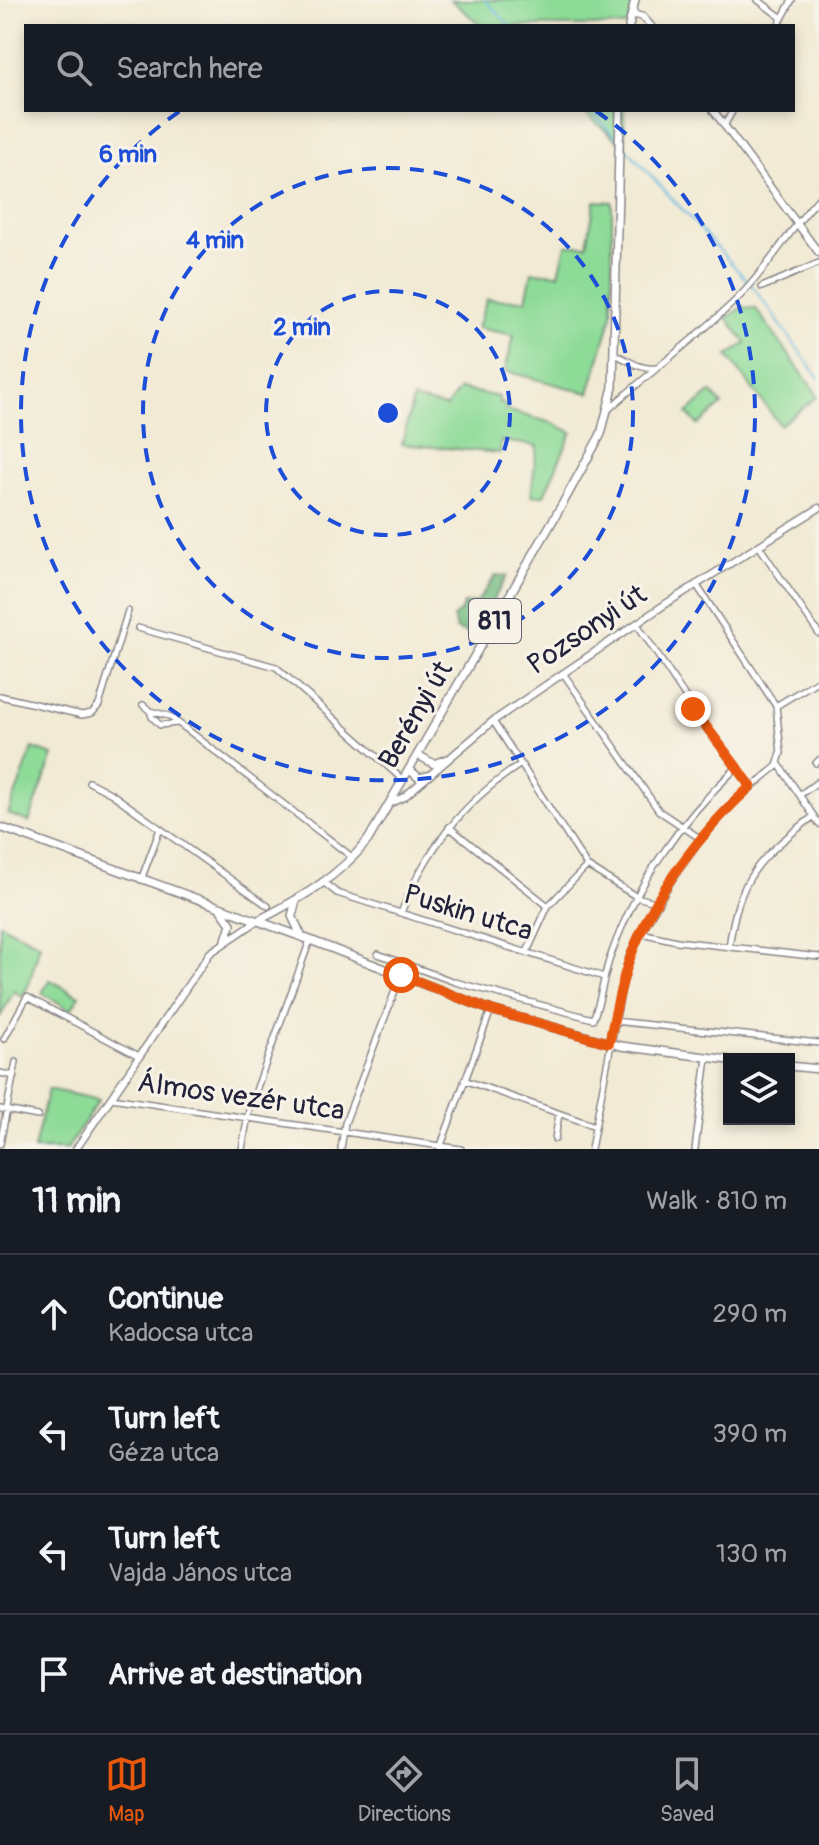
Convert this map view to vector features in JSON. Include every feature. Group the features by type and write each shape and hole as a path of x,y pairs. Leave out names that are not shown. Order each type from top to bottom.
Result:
{"main road":[{"path":"630,24 635,0"},
{"name":"Berényi út","path":"257,921 323,882 353,858 374,832 601,434 613,387 620,112"},
{"path":"418,755 434,764 447,759"},
{"path":"410,770 419,778 428,776"},
{"path":"0,827 491,1010 609,1043 723,1059"},
{"path":"296,900 292,916 306,939"},
{"path":"213,904 230,921 226,940"},
{"path":"795,1067 819,1069"}],"street":[{"path":"758,0 782,18"},
{"path":"779,24 792,0"},
{"path":"632,14 643,17 649,24"},
{"path":"714,112 819,253"},
{"path":"724,126 732,112"},
{"path":"608,410 748,288 819,198"},
{"path":"785,240 796,234 806,235"},
{"path":"762,287 819,263"},
{"path":"614,354 639,367 656,368"},
{"path":"639,367 639,383"},
{"name":"Pozsonyi út","path":"391,803 404,797 493,721 696,584 819,508"},
{"path":"758,545 819,634"},
{"path":"591,1149 625,972 641,933 701,839 725,810 778,763 781,746 776,706 696,584"},
{"path":"0,696 78,714 92,713 99,705 128,611"},
{"path":"637,624 751,786"},
{"path":"138,628 276,667 404,780"},
{"path":"563,673 659,811 701,839"},
{"path":"776,706 819,680"},
{"path":"143,705 177,723 353,858"},
{"path":"150,711 160,725 177,723"},
{"path":"493,721 587,866 637,897 658,903"},
{"path":"778,763 819,824"},
{"path":"401,913 420,869 449,827 477,796 521,764"},
{"path":"378,954 455,982 593,1019 618,937 649,873 680,826 736,768"},
{"path":"801,794 819,781"},
{"path":"89,782 112,794 268,906"},
{"path":"729,947 736,905 754,871 776,845 814,816"},
{"path":"449,827 548,906"},
{"path":"141,880 160,829"},
{"path":"527,952 548,906 587,866"},
{"name":"Puskin utca","path":"323,882 337,893 604,977"},
{"name":"Berényi út","path":"76,1149 204,961 226,940 257,921"},
{"path":"641,933 677,941 819,957"},
{"path":"242,1149 247,1119 306,939"},
{"path":"341,1149 343,1132 401,975"},
{"path":"4,1039 27,997 139,1056"},
{"path":"440,1148 491,1010"},
{"path":"614,1021 819,1043"},
{"path":"695,1149 707,1058"},
{"path":"0,1143 4,1109 16,1062"},
{"path":"0,1073 14,1076"},
{"path":"464,1080 595,1126"},
{"name":"Álmos vezér utca","path":"111,1098 461,1149"},
{"path":"4,1109 38,1116"},
{"path":"555,1139 559,1114"}],"green space":[{"path":"451,0 569,0 572,3 573,0 633,0 628,24 480,24"},
{"path":"583,112 624,112 625,146"},
{"path":"595,201 612,202 612,315 589,393 505,371 514,335 477,328 487,299 526,300 532,272 559,274 566,245 587,245"},
{"path":"743,307 756,309 816,393 817,397 780,425 728,356 746,343 727,318"},
{"path":"460,389 499,397 499,403 507,405 506,410 572,432 544,495 531,496 537,446 501,441 500,453 402,444 413,399 446,407"},
{"path":"711,392 722,405 698,425 687,413"},
{"path":"496,575 507,576 474,633 456,629 453,617 464,604 477,602"},
{"path":"33,748 53,755 29,822 8,814"},
{"path":"0,924 40,944 29,984 22,997 14,991 0,1017"},
{"path":"50,980 79,996 71,1010 42,993"},
{"path":"48,1089 99,1100 67,1149 34,1149"}],"waterway":[{"path":"485,0 508,24"},
{"path":"591,112 616,137"},
{"path":"624,146 754,288 819,378"}],"route":[{"path":"401,975 491,1010 609,1043 630,956 651,913 701,839 725,810 751,786 693,709"}]}
